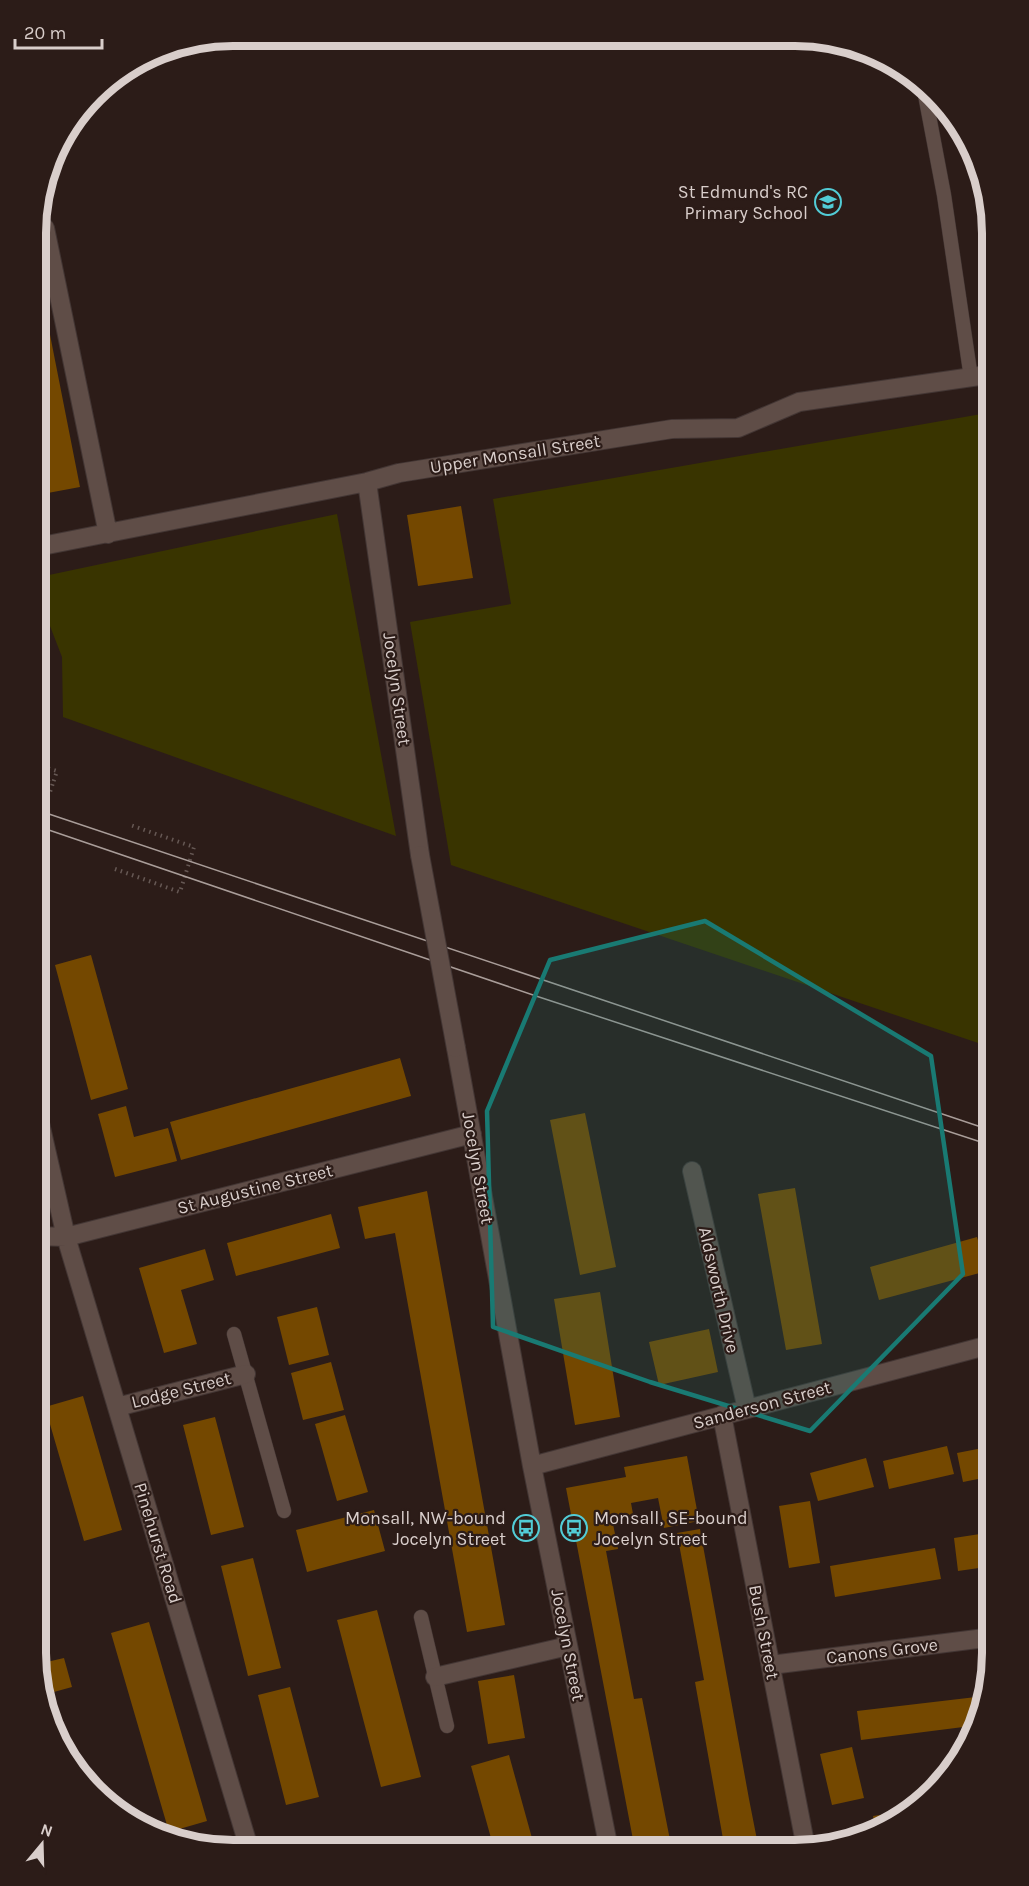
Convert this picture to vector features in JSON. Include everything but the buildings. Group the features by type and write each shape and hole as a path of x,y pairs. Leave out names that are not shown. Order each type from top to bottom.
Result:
{"street":[{"path":"46,233 108,534"},
{"name":"Upper Monsall Street","path":"46,545 367,482 399,473 672,429 738,428 799,402 982,376"},
{"name":"Jocelyn Street","path":"367,482 420,855 532,1466 607,1840"},
{"name":"St Augustine Street","path":"46,1236 66,1237 472,1134"},
{"name":"Pinehurst Road","path":"46,1149 66,1237 247,1840"},
{"name":"Aldsworth Drive","path":"692,1171 747,1409"},
{"name":"Sanderson Street","path":"532,1466 982,1347"},
{"name":"Lodge Street","path":"117,1407 246,1374"},
{"name":"Bush Street","path":"722,1415 804,1839"},
{"name":"Canons Grove","path":"771,1665 982,1638"},
{"path":"435,1677 568,1646"}],"lane":[{"path":"926,100 971,378"},
{"path":"234,1334 284,1511"},
{"path":"421,1617 447,1726"}],"path":[{"path":"46,659 49,669 49,687 46,700"},
{"path":"46,768 57,771 50,792"},
{"path":"46,781 53,783"},
{"path":"116,869 180,892 186,876 194,847 130,825"}],"highlighted area":[{"path":"705,921 931,1056 963,1274 810,1431 650,1382 493,1327 487,1111 550,960"}],"shaded area":[{"path":"982,414 982,1044 451,865 410,622 511,604 493,499"},
{"path":"337,514 396,836 63,717 62,657 46,616 49,575"}],"tram line":[{"path":"46,813 982,1127"},
{"path":"46,829 536,996 982,1142"}],"place":[{"name":"St Edmund's RC Primary School","path":"828,202"},
{"name":"Monsall, NW-bound Jocelyn Street","path":"526,1528"},
{"name":"Monsall, SE-bound Jocelyn Street","path":"574,1528"}]}
